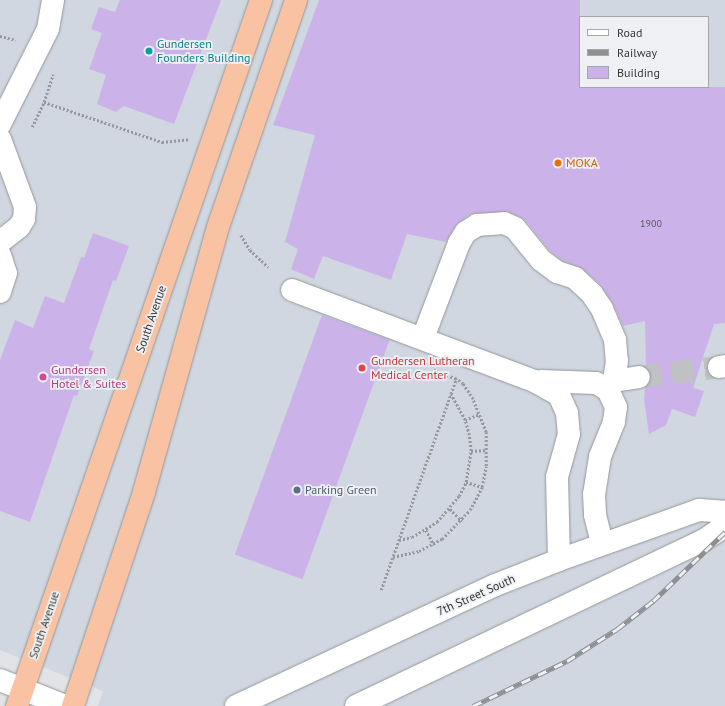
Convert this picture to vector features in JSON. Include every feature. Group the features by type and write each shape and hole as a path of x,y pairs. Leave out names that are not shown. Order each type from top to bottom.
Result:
{"highway":[{"name":"South Avenue","path":"19,698 261,0"},
{"path":"73,706 144,492 218,227 296,0"}],"street":[{"path":"0,124 48,29 53,0"},
{"path":"0,139 25,207 24,218 3,245 6,273 0,292"},
{"path":"423,338 459,242 466,232 478,225 504,223 515,228 541,260 557,272 575,278 592,294 602,309 615,340 617,361 611,386 616,407 614,422 600,457 594,494 595,515 602,542"},
{"path":"292,290 534,381 559,395 568,413 569,434 557,477 559,560"},
{"path":"534,381 568,384 596,383 611,386 639,377"},
{"name":"7th Street South","path":"236,706 493,586 602,542 699,510 725,512"},
{"path":"356,706 704,540 725,526"},
{"path":"0,680 19,698 65,706"}],"path":[{"path":"0,36 19,40"},
{"path":"44,102 162,142 190,139"},
{"path":"238,230 250,250 268,267"},
{"path":"392,557 408,555 434,545 462,521 482,487 487,450 480,414 463,384 456,379 435,371"},
{"path":"381,590 456,379"},
{"path":"398,540 426,530 450,509 466,482 471,451 465,420 451,395"},
{"path":"465,420 480,414"},
{"path":"471,451 487,450"},
{"path":"466,482 482,487"},
{"path":"450,509 462,521"},
{"path":"426,530 434,545"}],"shaded area":[{"name":"Gundersen Lutheran Medical Center","path":"0,0 725,0 725,706 98,706 103,691 0,650"}],"building":[{"name":"Gundersen Founders Building","path":"120,0 221,0 174,124 124,106 116,112 97,104 106,75 89,69 102,33 91,29 99,7 115,12"},
{"path":"319,0 580,0 579,88 725,87 725,323 714,324 693,388 704,391 695,417 672,409 666,425 649,434 644,399 645,387 650,382 651,375 646,367 645,321 623,326 613,304 601,285 583,269 563,261 550,251 525,220 509,212 470,214 456,225 446,242 407,234 391,280 323,256 314,279 291,269 298,249 285,242 315,135 273,125"},
{"name":"Gundersen Hotel & Suites","path":"93,233 129,246 116,281 113,280 89,349 94,351 77,396 74,395 30,522 0,511 0,360 15,320 33,328 45,296 64,303 81,257 84,258"},
{"path":"322,315 390,340 302,579 235,555"}],"tunnel":[{"path":"639,377 719,367"}],"railway":[{"path":"473,706 567,661 617,629 653,601 725,532"}],"place":[{"name":"Gundersen Founders Building","path":"149,51"},
{"name":"MOKA","path":"558,163"},
{"name":"Gundersen Lutheran Medical Center","path":"362,368"},
{"name":"Gundersen Hotel & Suites","path":"43,377"},
{"name":"Parking Green","path":"297,490"}]}
